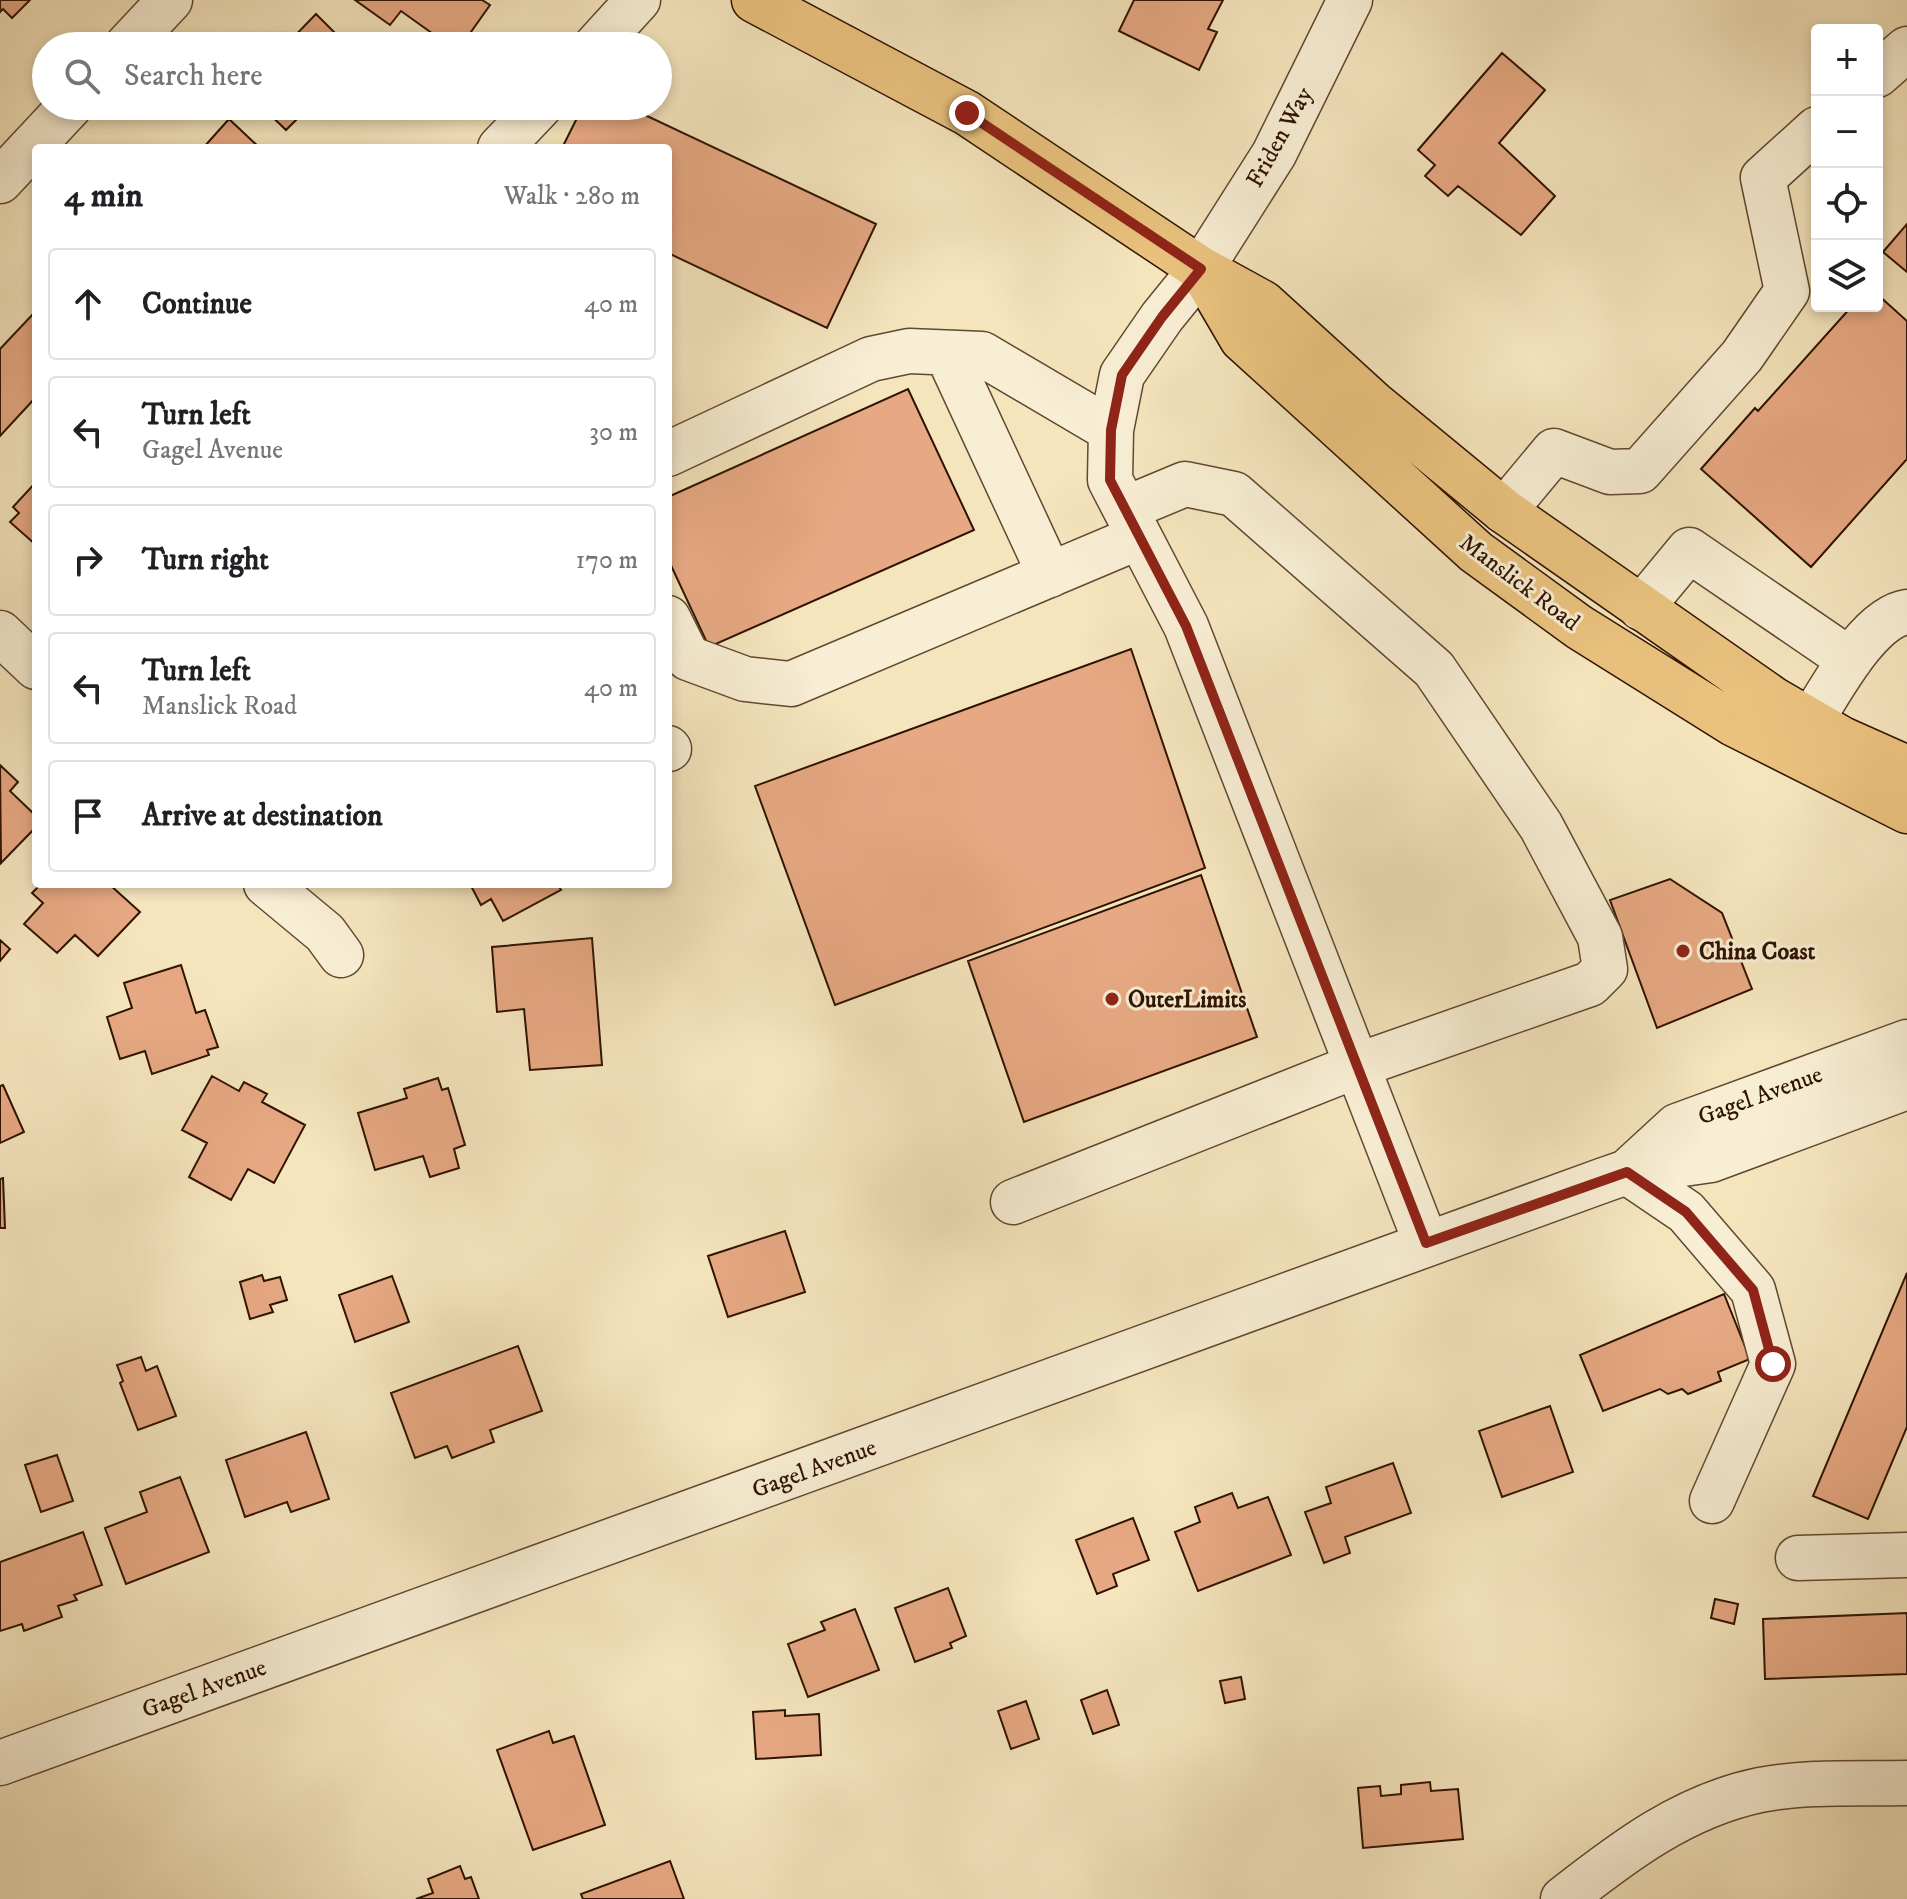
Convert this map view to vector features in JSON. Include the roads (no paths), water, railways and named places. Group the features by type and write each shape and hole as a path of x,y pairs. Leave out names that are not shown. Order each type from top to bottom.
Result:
{"main road":[{"name":"Manslick Road","path":"754,0 967,113 1201,269 1263,303 1374,404 1504,511 1641,608 1802,737 1907,811"},
{"name":"Manslick Road","path":"1201,269 1242,339 1476,552 1579,627 1734,724 1802,737 1907,768"}],"street":[{"path":"140,32 170,0"},
{"path":"609,32 638,0"},
{"name":"Friden Way","path":"1350,0 1274,154 1201,269 1162,317 1122,375 1111,430 1110,480 1186,626 1426,1243"},
{"path":"1883,70 1907,49"},
{"path":"35,144 57,120"},
{"path":"504,144 527,120"},
{"path":"1504,511 1554,451 1610,472 1640,471 1742,356 1787,291 1763,178 1811,134"},
{"path":"0,181 32,147"},
{"path":"672,452 871,359 909,351 982,354 1111,430"},
{"path":"947,353 1050,575"},
{"path":"672,626 688,658 745,679 791,684 1050,575 1132,523 1185,484 1234,494 1434,669 1541,826 1600,937 1605,969 1590,984 1356,1066 1013,1202"},
{"path":"1641,608 1689,550 1850,660"},
{"path":"1802,737 1856,650 1897,613 1907,612"},
{"path":"0,633 32,663"},
{"path":"271,888 325,933 341,955"},
{"name":"Gagel Avenue","path":"1627,1172 1677,1126 1907,1042"},
{"name":"Gagel Avenue","path":"0,1763 1137,1352 1426,1243 1627,1172 1711,1160 1907,1087"},
{"path":"1627,1172 1686,1212 1753,1290 1773,1364 1712,1501"},
{"path":"1798,1558 1907,1555"},
{"path":"1563,1899 1619,1855 1686,1813 1719,1800 1794,1786 1907,1783"}],"place":[{"name":"China Coast","path":"1683,951"},
{"name":"OuterLimits","path":"1112,999"}]}
